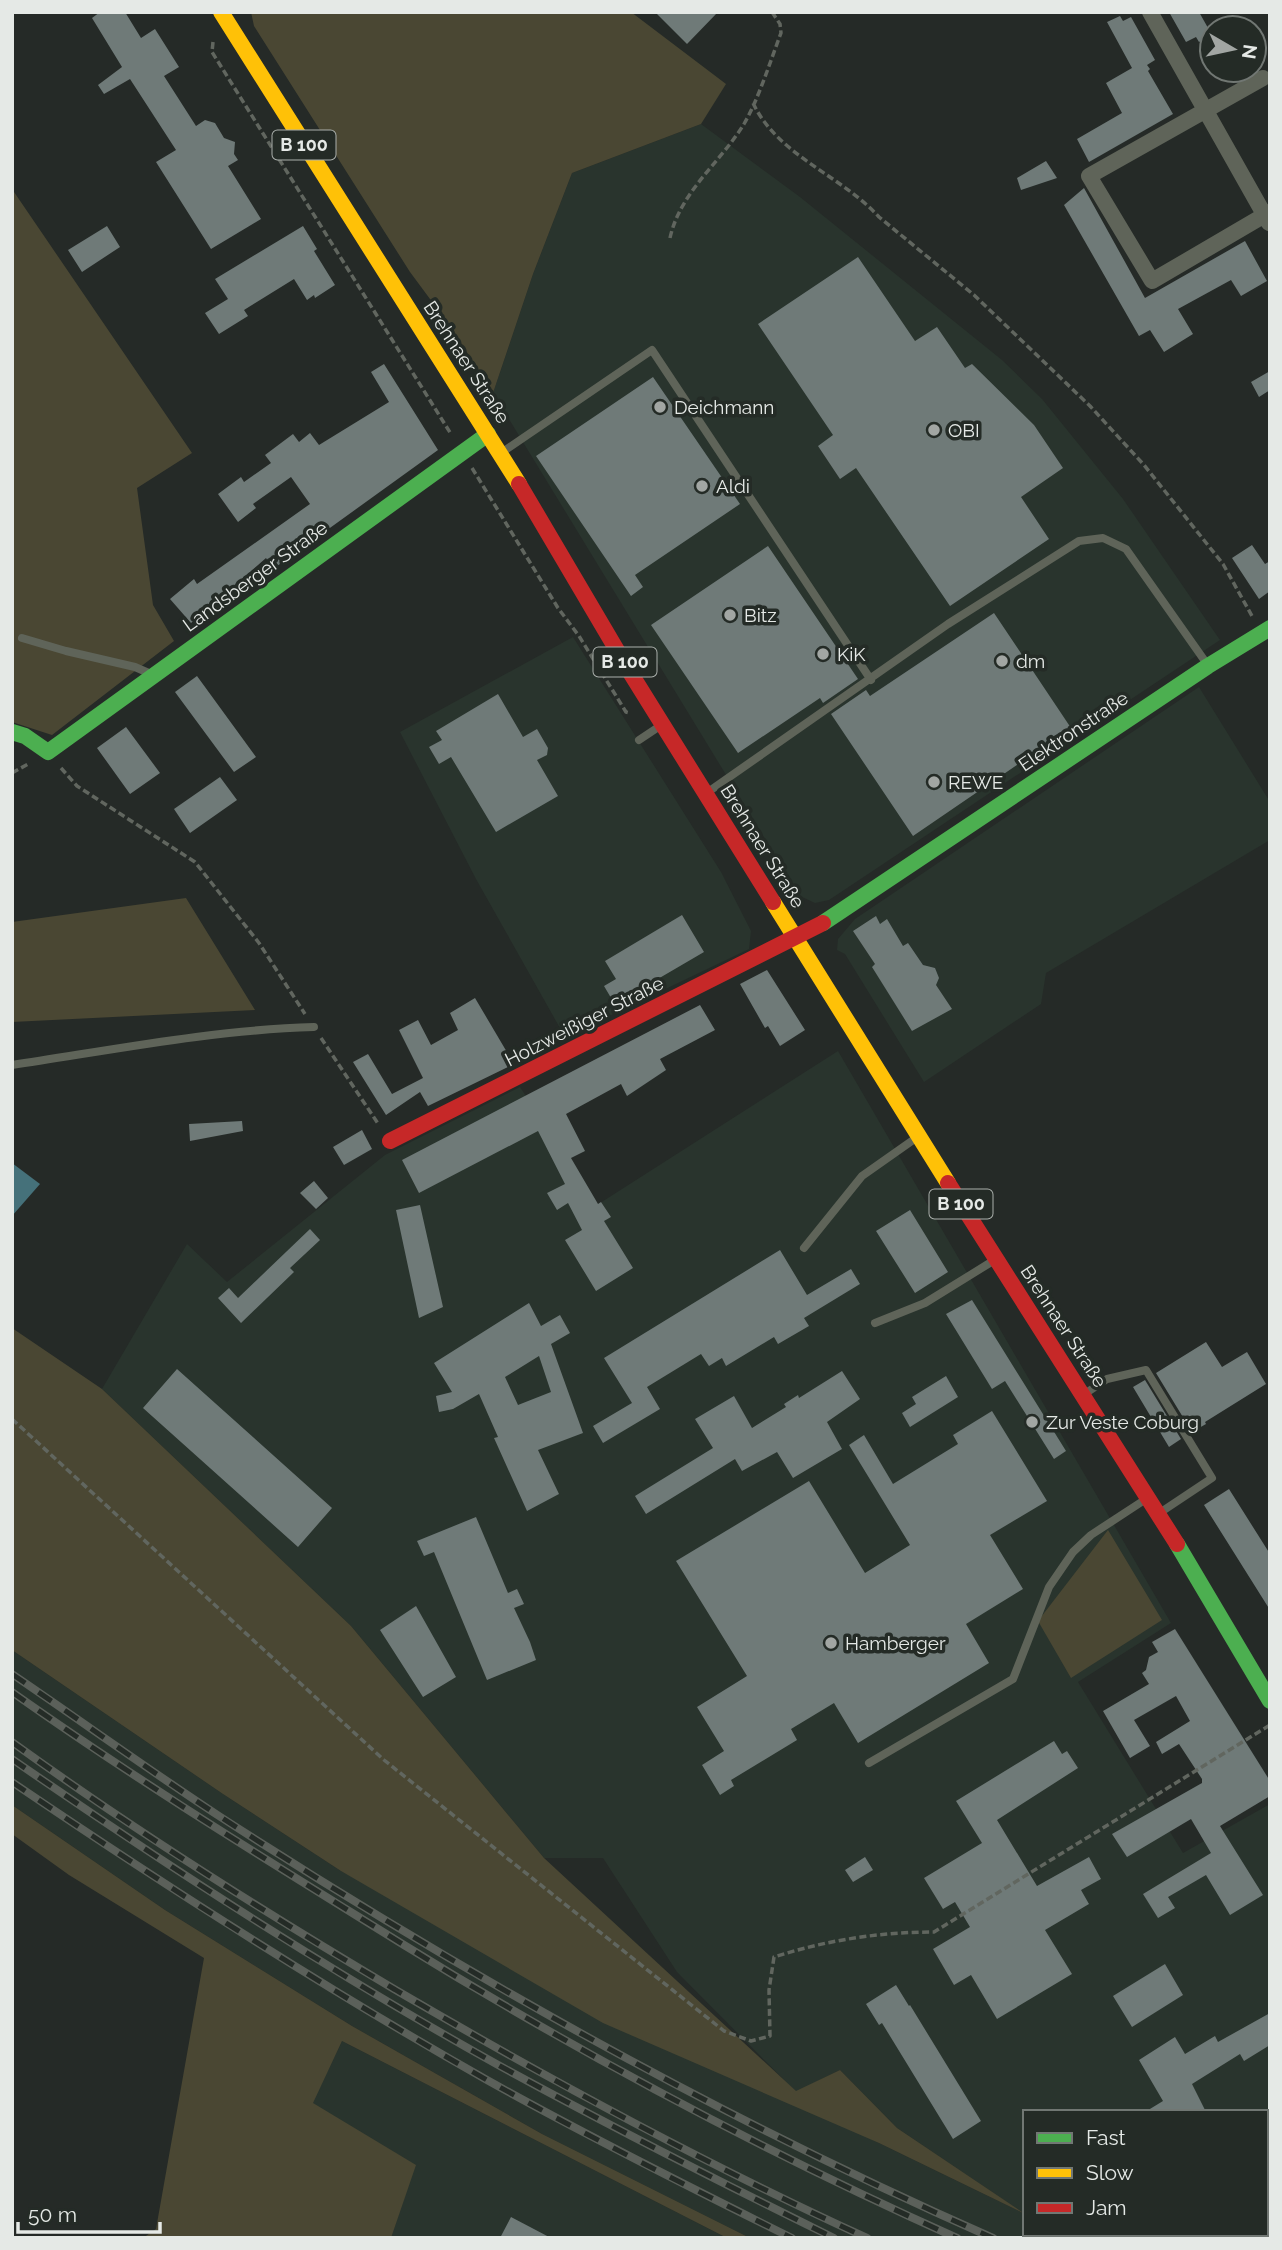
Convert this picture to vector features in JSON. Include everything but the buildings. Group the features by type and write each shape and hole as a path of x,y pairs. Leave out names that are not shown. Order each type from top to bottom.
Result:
{"main road":[{"name":"Brehnaer Straße","path":"221,12 500,454 706,794 995,1259 1158,1514 1270,1702"},
{"name":"Landsberger Straße","path":"48,752 488,435"},
{"name":"Elektronstraße","path":"794,936 834,916 1208,666 1266,631"},
{"path":"12,732 25,736 48,752"},
{"name":"Holzweißiger Straße","path":"390,1141 794,936"}],"street":[{"path":"1150,12 1207,111 1268,217 1152,281 1089,176 1207,111 1254,84"}],"lane":[{"path":"500,454 652,350 871,680"},
{"path":"706,794 948,624 1079,541 1103,538 1126,549 1208,666"},
{"path":"22,638 66,652 135,667 154,675"},
{"path":"639,740 663,724"},
{"path":"12,1065 133,1046 314,1027"},
{"path":"804,1248 862,1176 919,1137"},
{"path":"875,1324 925,1303 995,1259"},
{"path":"1083,1395 1107,1379 1146,1370 1212,1478 1158,1514"},
{"path":"869,1763 1013,1679 1049,1587 1073,1552 1091,1535 1148,1498"}],"path":[{"path":"670,238 681,205 745,122 781,33 772,12"},
{"path":"213,40 212,52 558,608 579,636 626,712 633,714"},
{"path":"753,103 761,120 773,133 795,152 866,202 878,217 974,295 1100,416 1144,465 1223,564 1266,631"},
{"path":"48,752 77,786 195,862 259,943 390,1141"},
{"path":"12,1419 384,1760 723,2031 751,2041 771,2036 769,1990 774,1957 801,1948 874,1934 934,1932 1270,1725"}],"shaded area":[{"path":"251,12 631,12 726,84 701,124 572,173 533,274 493,393 450,326 410,272 254,26"},
{"path":"701,124 800,197 1002,360 1042,399 1123,499 1220,640 829,900 815,903 800,896 493,393 533,274 572,173"},
{"path":"12,189 192,453 137,488 153,605 174,641 52,735 12,722"},
{"path":"573,637 721,872 751,931 749,949 565,1037 476,879 400,732"},
{"path":"1199,687 1270,802 1270,840 1046,973 1041,1004 924,1082 845,954 837,950 838,939 855,919"},
{"path":"186,898 255,1010 12,1022 12,922"},
{"path":"838,1051 1171,1623 1078,1682 1183,1853 1270,1804 1270,2238 750,2238 542,2134 352,2026 165,1910 12,1805 12,1650 341,1871 1023,2213 897,2128 840,2070 796,2092 677,1972 603,1858 544,1858 351,1626 102,1389 187,1244 227,1282 385,1155 520,1087 597,1205"},
{"path":"12,1328 102,1389 351,1626 544,1858 796,2091 840,2070 897,2128 1023,2213 879,2143 603,2023 341,1871 12,1650"},
{"path":"1108,1530 1162,1620 1071,1678 1038,1621"},
{"path":"12,1805 165,1910 352,2026 542,2134 750,2238 727,2238 342,2041 313,2103 416,2165 391,2238 143,2238 156,2229 204,1958 69,1875 12,1834"},
{"path":"342,2041 727,2238 391,2238 415,2165 312,2103"}],"water":[{"path":"12,1163 40,1184 12,1216"}],"railway":[{"path":"12,1674 219,1816 501,1988 695,2095 793,2145 993,2238"},
{"path":"12,1692 206,1822 538,2025 745,2137 957,2238"},
{"path":"12,1742 200,1870 394,1989 628,2120 746,2181 867,2238"},
{"path":"12,1759 252,1918 437,2031 624,2132 834,2238"},
{"path":"12,1782 246,1936 426,2045 600,2141 792,2238"}],"traffic: fast":[{"path":"12,732 25,736 48,752 488,434"},
{"path":"823,923 1208,666 1270,628"},
{"path":"1177,1544 1270,1701"}],"traffic: slow":[{"path":"221,12 519,484"},
{"path":"773,902 948,1183"}],"traffic: jam":[{"path":"519,484 628,669 773,902"},
{"path":"390,1141 823,923"},
{"path":"948,1183 1177,1544"}],"place":[{"name":"Deichmann","path":"660,407"},
{"name":"OBI","path":"934,430"},
{"name":"Aldi","path":"702,486"},
{"name":"Bitz","path":"730,615"},
{"name":"KiK","path":"823,654"},
{"name":"dm","path":"1002,661"},
{"name":"REWE","path":"934,782"},
{"name":"Zur Veste Coburg","path":"1032,1422"},
{"name":"Hamberger","path":"831,1643"}]}
